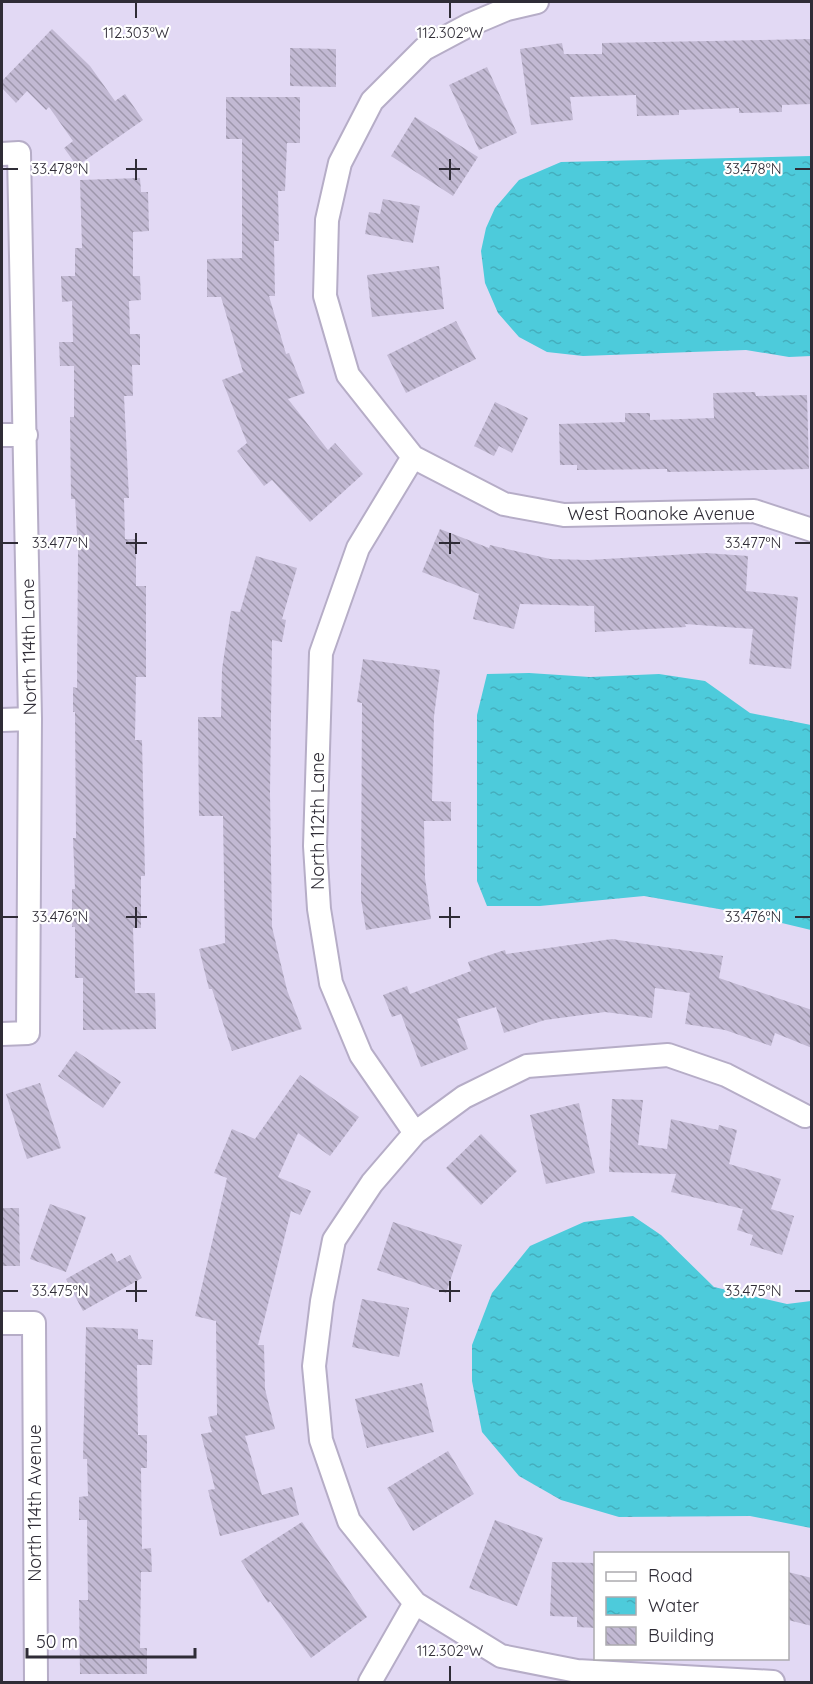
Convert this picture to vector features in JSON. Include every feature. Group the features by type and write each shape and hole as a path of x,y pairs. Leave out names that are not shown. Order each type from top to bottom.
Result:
{"street":[{"path":"413,457 348,375 325,296 327,220 340,163 372,101 424,49 469,25 507,9 537,2"},
{"name":"North 114th Lane","path":"2,1034 28,1033 30,719 26,435 10,154"},
{"path":"2,435 26,435"},
{"name":"West Roanoke Avenue","path":"413,457 504,504 564,515 754,511 812,530"},
{"name":"North 112th Lane","path":"413,457 358,548 321,653 315,846 319,909 331,983 361,1055 415,1132"},
{"path":"2,720 30,719"},
{"path":"773,1683 576,1671 501,1656 415,1603 349,1521 321,1440 314,1366 322,1301 334,1240 372,1183 415,1132 464,1097 527,1066 668,1055 726,1075 805,1116"},
{"name":"North 114th Avenue","path":"2,1323 34,1323 36,1683"},
{"path":"370,1683 415,1603"}],"water":[{"path":"811,156 811,356 789,357 746,350 583,356 547,352 519,337 498,313 485,283 481,251 486,228 495,208 519,180 561,162"},
{"path":"529,673 590,677 659,674 705,681 750,713 811,725 811,930 736,912 644,896 540,906 487,906 477,881 477,715 487,674"},
{"path":"633,1216 661,1235 714,1287 787,1304 811,1301 811,1528 750,1516 619,1517 561,1500 519,1476 482,1432 472,1381 472,1345 492,1293 530,1246 584,1222"}],"building":[{"path":"52,29 90,66 115,101 125,94 143,120 77,166 64,148 73,141 49,107 46,110 27,91 16,103 2,88 2,81"},
{"path":"812,39 812,104 782,105 782,112 739,113 739,108 679,110 679,115 637,116 636,95 570,97 573,120 531,125 520,49 562,43 564,54 602,54 602,43"},
{"path":"290,48 336,49 336,87 290,86"},
{"path":"487,67 517,133 479,150 449,85"},
{"path":"226,97 300,97 300,143 287,143 285,191 278,191 279,241 274,241 275,296 269,296 286,354 289,353 305,393 288,399 328,450 335,443 363,474 310,522 272,480 264,486 237,451 247,443 222,380 243,372 221,297 207,297 207,259 242,258 242,139 226,139"},
{"path":"415,117 478,157 453,196 391,156"},
{"path":"140,178 141,192 148,192 149,231 133,232 133,276 140,276 141,300 129,301 130,334 140,334 140,365 132,365 133,396 124,396 129,498 124,498 125,539 136,539 136,586 146,586 146,677 136,677 135,740 142,740 145,876 141,876 141,928 133,928 135,993 155,993 156,1029 83,1030 83,978 75,978 75,927 72,927 72,889 75,889 73,838 76,838 73,687 77,688 78,552 75,499 71,499 70,417 74,417 74,366 60,366 59,342 73,342 72,301 62,302 61,276 75,276 75,248 82,248 80,180"},
{"path":"383,199 420,206 413,243 365,234 369,212 380,214"},
{"path":"439,266 444,309 372,317 367,275"},
{"path":"456,321 476,359 406,393 387,355"},
{"path":"755,392 756,396 807,395 809,469 667,472 667,469 577,470 577,465 560,465 559,424 625,422 625,413 650,413 650,420 714,418 713,393"},
{"path":"495,402 528,418 512,453 499,446 494,456 474,446"},
{"path":"440,529 489,548 490,545 550,559 589,560 706,553 748,556 746,591 798,597 791,669 749,664 753,629 685,624 686,627 595,632 594,606 520,604 514,629 473,619 479,594 422,572"},
{"path":"256,556 297,568 282,619 286,620 282,642 272,640 270,793 272,927 287,990 302,1029 232,1051 212,989 209,989 199,949 225,943 223,816 199,816 198,717 221,717 222,669 231,611 240,612"},
{"path":"363,659 440,670 434,716 432,801 451,802 451,821 424,821 425,878 431,919 366,930 361,899 362,703 357,702"},
{"path":"612,939 723,956 719,978 812,1010 812,1048 775,1033 771,1046 725,1030 685,1024 690,993 655,988 652,1018 605,1012 545,1020 504,1033 496,1007 457,1019 468,1049 421,1067 401,1014 392,1017 383,995 407,986 410,994 471,971 468,962 505,950 506,954"},
{"path":"76,1051 121,1082 103,1108 58,1076"},
{"path":"300,1075 359,1117 330,1156 298,1133 278,1177 311,1191 300,1215 291,1211 258,1345 264,1345 265,1389 275,1429 245,1436 262,1495 292,1487 299,1515 220,1536 208,1490 215,1489 201,1434 212,1432 208,1417 217,1415 216,1321 195,1316 227,1178 214,1173 232,1129 255,1139"},
{"path":"40,1083 61,1148 27,1159 6,1094"},
{"path":"612,1099 643,1100 638,1145 667,1149 671,1119 718,1130 719,1125 737,1130 729,1164 781,1179 771,1209 794,1216 782,1255 750,1245 753,1235 737,1230 743,1209 671,1192 676,1174 609,1172"},
{"path":"579,1103 595,1173 546,1184 530,1115"},
{"path":"481,1134 517,1171 481,1205 446,1168"},
{"path":"50,1204 86,1217 66,1272 30,1259"},
{"path":"2,1208 19,1208 20,1266 2,1266"},
{"path":"393,1222 462,1245 446,1293 377,1270"},
{"path":"112,1253 117,1262 130,1255 142,1278 83,1311 66,1279"},
{"path":"362,1299 409,1308 399,1357 352,1347"},
{"path":"86,1327 138,1329 138,1339 153,1340 152,1365 137,1365 138,1435 147,1435 147,1468 141,1468 142,1549 151,1548 152,1572 141,1572 140,1648 147,1648 147,1674 80,1674 79,1600 88,1600 87,1520 79,1520 79,1497 88,1496 87,1459 83,1459"},
{"path":"422,1383 434,1432 367,1448 355,1399"},
{"path":"448,1451 474,1494 413,1531 387,1488"},
{"path":"495,1520 543,1538 517,1606 469,1588"},
{"path":"302,1522 367,1617 311,1658 270,1601 268,1603 241,1561"},
{"path":"552,1562 594,1563 594,1628 577,1627 577,1617 550,1616"},
{"path":"789,1572 812,1578 812,1626 789,1620"}]}
